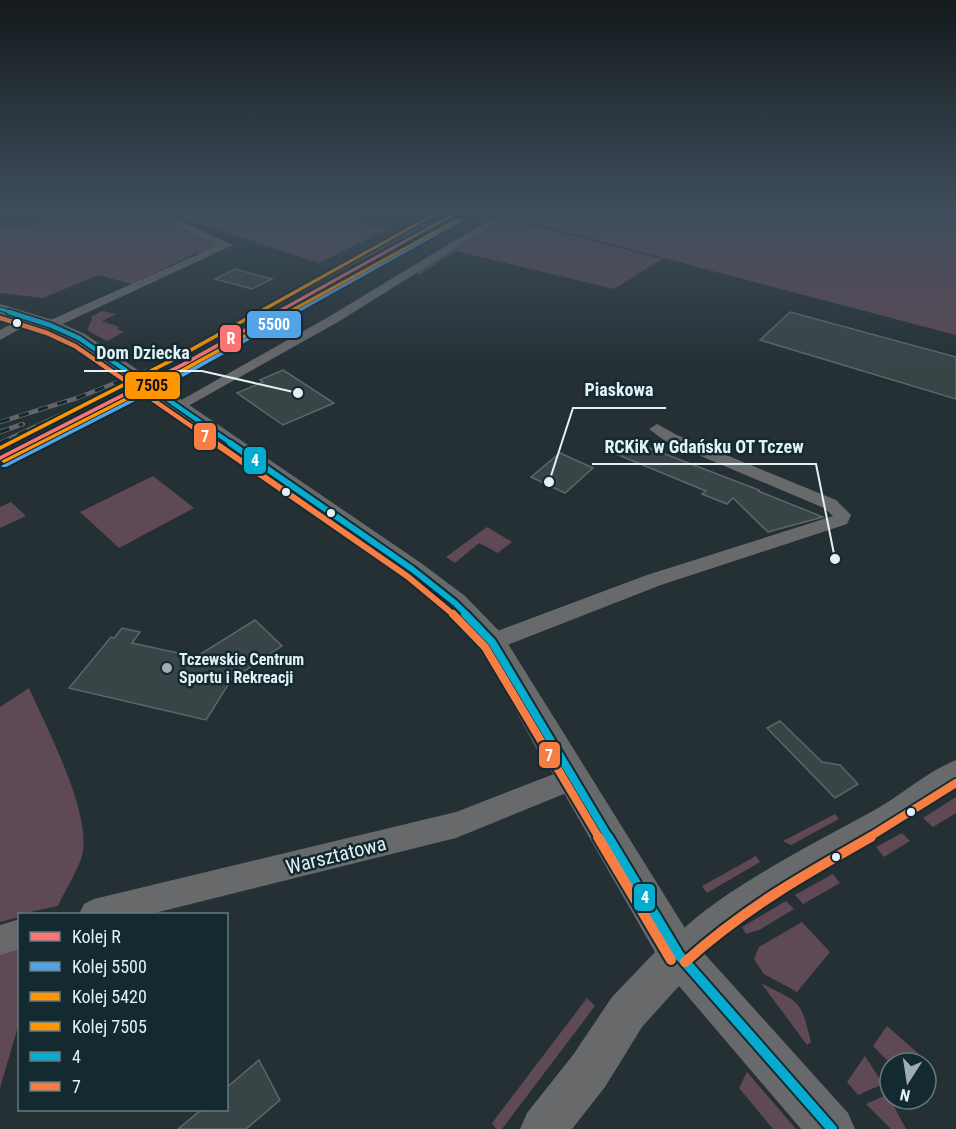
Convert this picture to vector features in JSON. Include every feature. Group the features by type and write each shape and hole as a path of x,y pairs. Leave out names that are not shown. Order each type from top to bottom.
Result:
{"street":[{"path":"50,325 184,265"},
{"path":"170,402 334,319 423,265"},
{"path":"0,309 50,325 79,338 440,590 478,624 492,642 678,955 832,1129"},
{"path":"0,336 19,324"},
{"path":"492,642 654,580 841,520 842,515 830,504 670,438 657,429"},
{"path":"543,1129 589,1071 627,1012 645,995 678,955 716,922 770,884 889,816 956,772"},
{"name":"Warsztatowa","path":"102,913 456,825 572,778"},
{"path":"0,939 18,934"}],"shaded area":[{"path":"0,265 172,265 132,284 98,275 43,298 0,293"},
{"path":"430,265 435,265 419,275 417,273"},
{"path":"513,265 653,265 614,289"},
{"path":"689,265 956,265 956,335"},
{"path":"102,311 116,314 102,321 119,327 117,329 124,332 107,341 87,330 91,317"},
{"path":"153,476 194,508 119,548 80,512"},
{"path":"11,502 26,516 0,528 0,507"},
{"path":"487,527 512,542 498,553 479,543 455,563 446,557"},
{"path":"364,548 416,585 435,602 361,550"},
{"path":"473,643 493,669 509,695 545,765 491,668"},
{"path":"29,688 56,746 73,791 80,813 83,851 76,871 58,906 18,913 18,917 0,922 0,707"},
{"path":"956,797 956,813 933,827 923,818"},
{"path":"835,814 839,819 791,845 783,841"},
{"path":"902,833 910,841 884,857 876,847"},
{"path":"756,856 760,862 707,893 702,886"},
{"path":"833,874 840,883 803,904 795,895"},
{"path":"786,901 794,909 759,930 746,934 742,927"},
{"path":"802,922 830,952 797,992 764,974 754,959 759,947"},
{"path":"18,948 18,1026 0,1088 0,954"},
{"path":"761,983 791,999 801,1009 811,1042 807,1045"},
{"path":"587,998 595,1006 502,1129 496,1129 492,1123"},
{"path":"887,1026 915,1051 878,1051 873,1046"},
{"path":"865,1056 878,1076 878,1086 858,1095 847,1082"},
{"path":"747,1072 796,1129 773,1129 739,1088"},
{"path":"878,1099 878,1111 896,1111 906,1129 891,1129 866,1104"}],"building":[{"path":"235,269 272,279 252,289 215,279"},
{"path":"790,312 956,357 956,399 760,340"},
{"path":"283,370 334,403 283,425 237,393"},
{"path":"631,441 823,517 768,532 733,498 727,504 702,494 706,491 616,454"},
{"path":"560,453 593,468 565,493 531,477"},
{"name":"Tczewskie Centrum Sportu i Rekreacji","path":"255,620 282,646 231,680 206,720 69,688 111,637 114,638 122,628 140,632 132,643 196,657"},
{"path":"780,721 822,762 840,765 858,784 835,798 767,728"},
{"path":"259,1060 280,1100 246,1129 178,1129 200,1111 228,1111 228,1086"}],"railway":[{"path":"259,313 348,265"},
{"path":"0,422 77,398 169,362 262,312"},
{"path":"0,443 95,399"},
{"path":"0,432 23,424"}],"rail line":[{"name":"5420","path":"0,448 180,356 344,265"},
{"name":"R","path":"0,458 184,364 363,265"},
{"name":"7505","path":"4,461 183,370 375,265"},
{"name":"5500","path":"4,466 188,372 381,265"}],"transit line":[{"name":"4","path":"0,309 50,325 79,338 412,569 455,603 492,642 679,955 832,1129"},
{"name":"7","path":"0,318 47,333 75,346 407,576 449,610 485,647 671,960"},
{"name":"7","path":"685,962 722,929 775,892 893,824 956,783"}],"place":[{"name":"Dom Dziecka","path":"298,393"},
{"name":"Piaskowa","path":"549,482"},
{"name":"RCKiK w Gdańsku OT Tczew","path":"835,559"},
{"name":"Tczewskie Centrum Sportu i Rekreacji","path":"167,668"}]}
